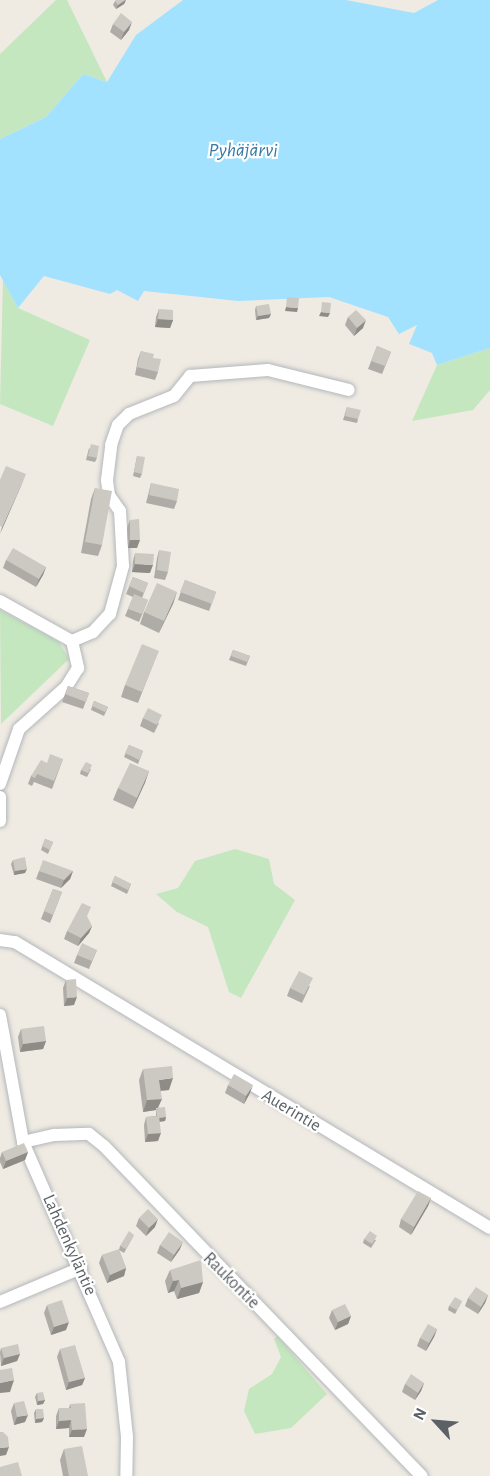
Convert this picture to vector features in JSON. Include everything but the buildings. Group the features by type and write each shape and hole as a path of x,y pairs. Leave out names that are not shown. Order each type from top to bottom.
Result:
{"street":[{"path":"72,641 93,632 110,614 123,566 120,511 109,495 107,480 114,435 129,414 174,396 190,376 268,370 349,390"},
{"path":"0,601 72,641 78,668 66,687 19,729 0,784"},
{"path":"0,797 0,821"},
{"name":"Auerintie","path":"0,940 15,942 490,1228"},
{"name":"Lahdenkyläntie","path":"0,1015 23,1142 81,1268 119,1362 127,1437 126,1476"},
{"name":"Raukontie","path":"23,1142 54,1135 89,1134 104,1146 422,1476"},
{"path":"0,1302 81,1268"}],"green space":[{"path":"56,0 67,0 107,82 83,74 46,117 0,139 0,54"},
{"path":"3,280 18,308 90,340 53,426 0,404"},
{"path":"490,348 490,390 473,410 412,421 437,365"},
{"path":"0,610 59,642 69,659 1,724"},
{"path":"235,849 269,859 274,884 295,900 241,998 229,992 208,927 177,912 156,894 178,888 195,861"},
{"path":"277,1336 327,1394 291,1428 255,1434 244,1411 249,1389 272,1374 281,1357 274,1339"}],"water":[{"name":"Pyhäjärvi","path":"183,0 346,0 414,13 438,0 490,0 490,348 437,365 432,353 409,344 417,325 399,334 388,317 329,297 238,301 144,291 138,301 117,290 110,294 44,276 18,308 0,275 0,139 46,117 83,74 107,82 136,35"}]}
